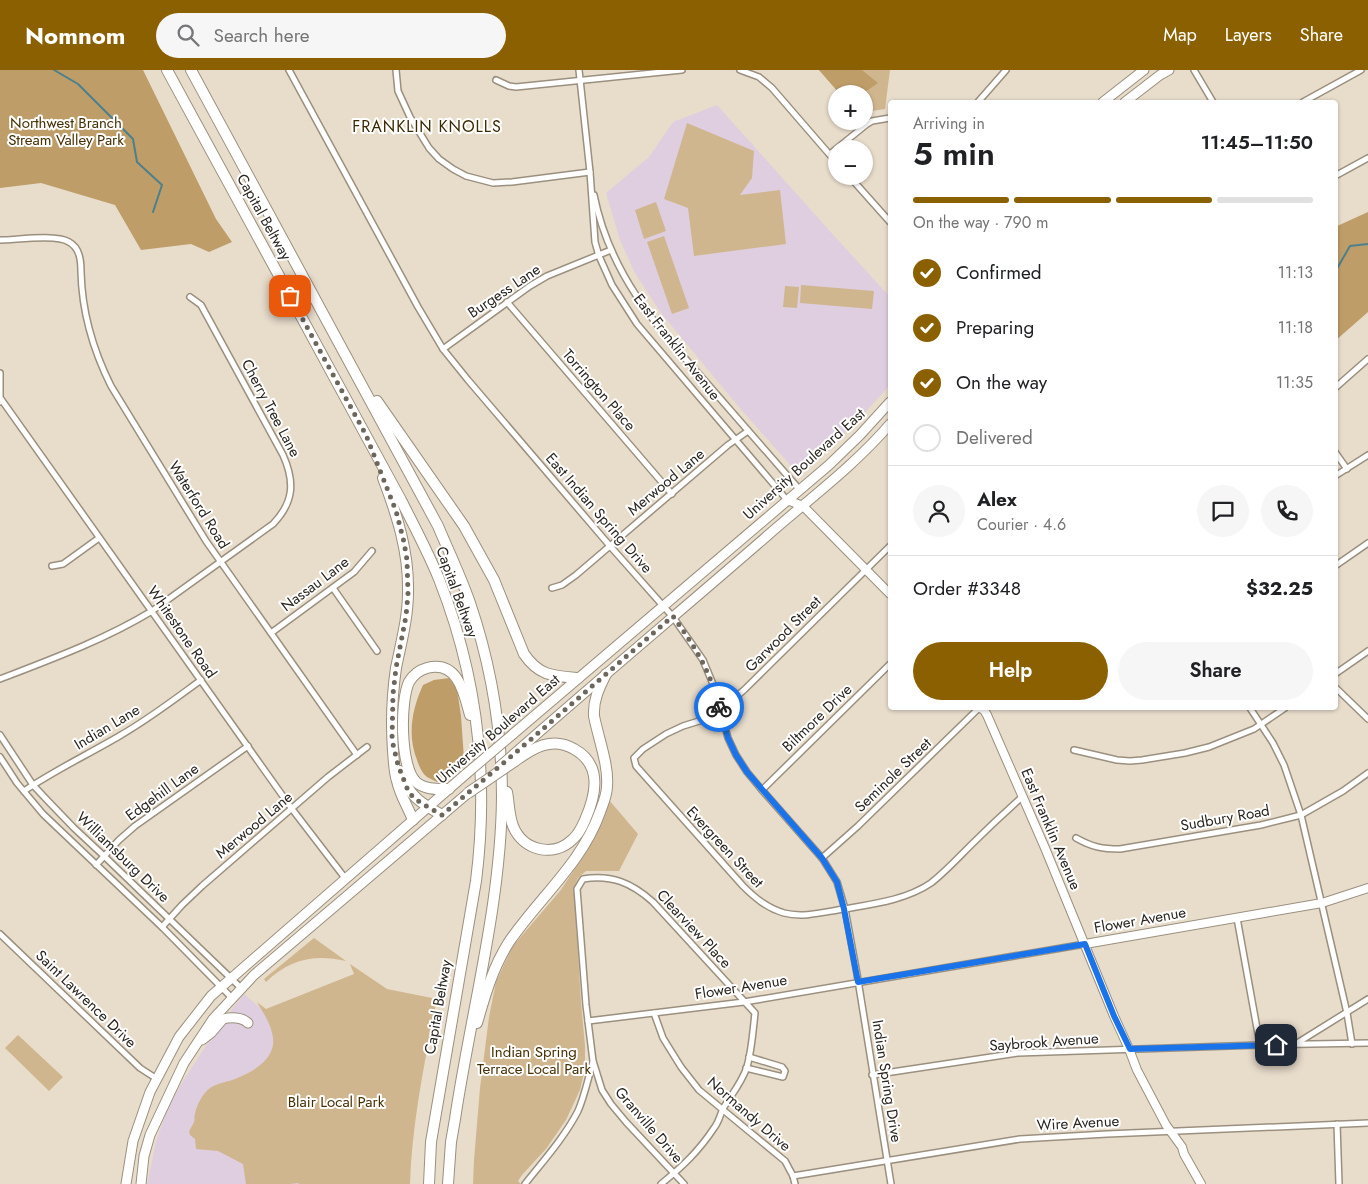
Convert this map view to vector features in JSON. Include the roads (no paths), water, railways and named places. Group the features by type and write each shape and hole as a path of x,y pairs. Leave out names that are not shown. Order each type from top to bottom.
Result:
{"highway":[{"name":"Capital Beltway","path":"167,70 401,500 429,556 451,612 468,670 479,757 481,818 478,859 431,1142 429,1184"},
{"name":"Capital Beltway","path":"191,70 438,526 470,602 487,664 495,704 500,751 502,787 500,836 490,922 451,1142 448,1184"},
{"path":"350,364 472,538 494,580 519,643 530,663 548,675 578,678"},
{"path":"366,435 396,511 408,568 406,616 393,694 392,740 396,779 400,792 414,820"},
{"path":"449,789 431,789 421,786 415,781 408,767 403,738 404,708 410,681 416,674 424,669 433,667 443,668 452,672 459,680 468,707 479,757"},
{"path":"458,1096 493,972 510,941 582,849 591,833 604,800 607,777 594,716 594,707 597,692 606,674"},
{"path":"468,793 515,758 543,744 553,743 569,746 578,750 585,757 595,777 594,797 580,830 575,838 569,842 554,850 545,850 528,845 521,839 510,816 503,753 495,704"},
{"path":"392,740 398,765 412,796 442,815"}],"main road":[{"path":"1106,100 1144,70"},
{"path":"1128,100 1169,70"},
{"name":"University Boulevard East","path":"126,1184 133,1141 150,1092 179,1037 211,996 466,774 829,465 888,404"},
{"name":"University Boulevard East","path":"515,758 606,674 860,456 888,426"},
{"name":"University Boulevard East","path":"141,1184 144,1156 150,1135 184,1063 213,1019 241,988 468,793"},
{"path":"198,1042 211,1033 223,1019 246,1020 248,1023"}],"street":[{"name":"East Indian Spring Drive","path":"289,70 418,307 443,349 610,546 664,605 703,660 715,690 728,738 736,755 762,790 822,858 837,882 858,982"},
{"path":"396,70 398,91 410,117 429,148 439,159 466,176 493,183 590,172"},
{"name":"East Franklin Avenue","path":"579,70 590,172 595,242 599,256 612,284 638,324 787,500 803,506 888,592"},
{"path":"496,80 516,87 682,70"},
{"path":"740,70 759,77 772,88 828,152"},
{"path":"980,100 1006,70"},
{"path":"1194,70 1212,100"},
{"path":"1307,100 1362,70"},
{"path":"847,140 872,121 888,118"},
{"path":"1338,174 1368,158"},
{"name":"East Franklin Avenue","path":"590,172 595,199 611,250 624,277 646,311 688,362 799,489 803,506"},
{"path":"857,185 888,220"},
{"name":"Waterford Road","path":"0,240 53,238 67,241 77,250 81,262 81,288 85,316 102,368 206,541 357,755"},
{"name":"Burgess Lane","path":"443,349 530,286 547,276 611,250"},
{"name":"Cherry Tree Lane","path":"0,679 109,635 152,611 273,524 286,508 291,479 289,468 201,305 190,297"},
{"name":"Torrington Place","path":"507,302 672,494"},
{"path":"1338,385 1368,359"},
{"path":"0,372 0,402"},
{"name":"Whitestone Road","path":"0,402 152,611 292,809 345,878"},
{"name":"Merwood Lane","path":"552,588 562,585 576,575 735,439 748,431"},
{"path":"1338,474 1368,455"},
{"path":"1338,456 1347,469"},
{"path":"52,566 63,564 99,538"},
{"path":"1338,564 1368,543"},
{"name":"Garwood Street","path":"634,758 643,749 666,734 683,726 712,717 744,690 888,548"},
{"name":"Nassau Lane","path":"270,633 354,572 372,551"},
{"path":"333,588 378,651"},
{"path":"1338,672 1368,651"},
{"name":"Biltmore Drive","path":"762,790 888,666"},
{"name":"Indian Lane","path":"24,791 124,734 201,680"},
{"path":"1338,691 1368,719"},
{"name":"Seminole Street","path":"822,858 858,826 978,710"},
{"name":"East Franklin Avenue","path":"981,710 983,717 991,726 1022,797 1114,1016 1130,1049 1140,1077 1166,1125 1174,1135 1177,1148 1184,1154 1201,1184"},
{"path":"1251,710 1273,743 1284,765 1301,815 1347,1013 1352,1044"},
{"path":"1074,750 1117,760 1142,760 1185,753 1209,747 1254,729 1282,710"},
{"name":"Williamsburg Drive","path":"0,735 33,785 74,828 241,988"},
{"name":"Edgehill Lane","path":"96,865 135,826 248,746"},
{"name":"Merwood Lane","path":"162,927 202,886 328,777 367,747"},
{"name":"Williamsburg Drive","path":"0,757 17,783 43,814 162,927 232,998"},
{"name":"Evergreen Street","path":"634,758 640,772 743,886 760,902 772,909 792,914 811,915 872,904 902,897 920,890 947,869 1022,797"},
{"name":"Sudbury Road","path":"1076,838 1102,849 1120,849 1261,825 1301,815 1343,791 1368,773"},
{"name":"Clearview Place","path":"590,878 603,877 616,880 641,892 653,902 755,1013 749,1056"},
{"name":"Granville Drive","path":"590,878 583,879 577,889 586,1005 593,1061 602,1090 611,1104 684,1184"},
{"name":"Flower Avenue","path":"588,1021 744,1002 1085,944 1322,903 1368,888"},
{"path":"1237,918 1260,1045"},
{"name":"Saint Lawrence Drive","path":"0,934 140,1068 157,1079"},
{"name":"Indian Spring Drive","path":"858,982 891,1184"},
{"path":"1293,1045 1368,999"},
{"name":"Normandy Drive","path":"654,1014 664,1038 681,1067 699,1090 785,1161 795,1184"},
{"name":"Saybrook Avenue","path":"872,1075 1018,1053 1260,1045 1368,1044"},
{"path":"661,1184 690,1159 716,1126 722,1109 741,1082 749,1056 782,1067 785,1071 784,1077 746,1068"},
{"path":"525,1184 560,1139 578,1110 584,1096 593,1061"},
{"name":"Wire Avenue","path":"793,1176 1020,1139 1107,1134 1174,1135 1368,1123"},
{"path":"1337,1124 1340,1184"}],"waterway":[{"path":"54,70 78,84 133,139 137,162 162,185 153,212"},
{"path":"1338,267 1350,246 1368,244"}],"district":[{"name":"FRANKLIN KNOLLS","path":"427,126"}],"park label":[{"name":"Northwest Branch Stream Valley Park","path":"66,132"},
{"name":"Indian Spring Terrace Local Park","path":"534,1060"},
{"name":"Blair Local Park","path":"336,1102"}]}
